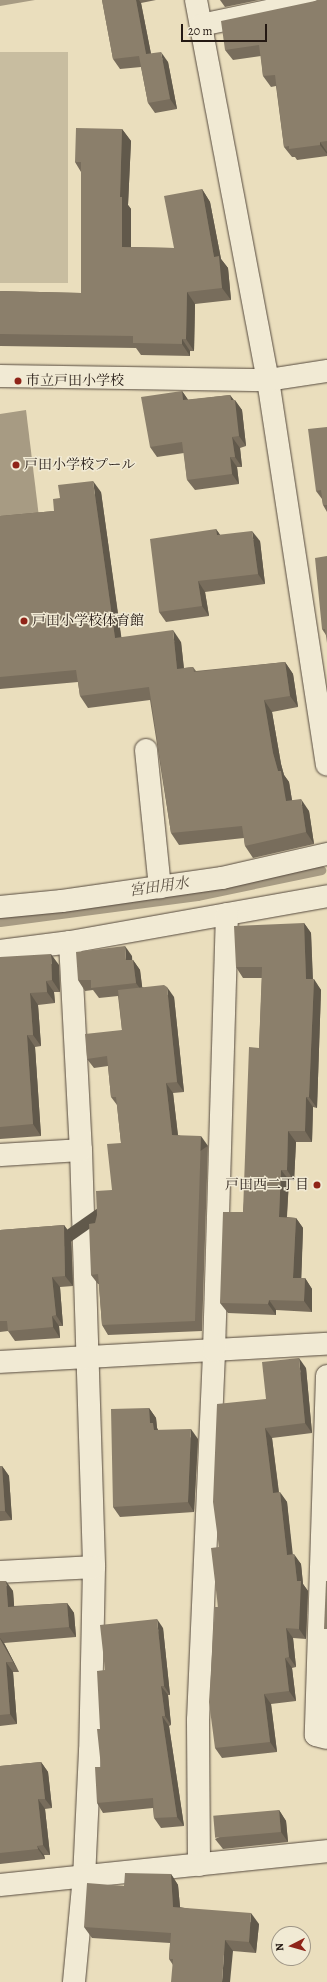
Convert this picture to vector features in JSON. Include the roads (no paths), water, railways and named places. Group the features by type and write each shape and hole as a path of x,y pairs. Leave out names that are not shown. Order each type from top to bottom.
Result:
{"street":[{"path":"196,0 268,380 327,764"},
{"path":"201,25 320,0"},
{"path":"0,376 268,380 327,371"},
{"path":"146,750 160,887"},
{"path":"0,907 62,901 222,878 327,854"},
{"path":"0,951 70,942 327,896"},
{"path":"199,1865 198,1720 214,1351 227,914"},
{"path":"70,942 81,1150 86,1358 94,1567 90,1751 84,1876 74,1982"},
{"path":"0,1155 81,1150"},
{"path":"0,1362 327,1344"},
{"path":"327,1376 316,1735 327,1738"},
{"path":"0,1572 94,1567"},
{"path":"0,1885 327,1851"}],"waterway":[{"name":"宮田用水","path":"0,922 197,896 321,870"}],"place":[{"name":"市立戸田小学校","path":"18,381"},
{"name":"戸田小学校プール","path":"16,465"},
{"name":"戸田小学校体育館","path":"24,621"},
{"name":"戸田西二丁目","path":"317,1185"}]}
